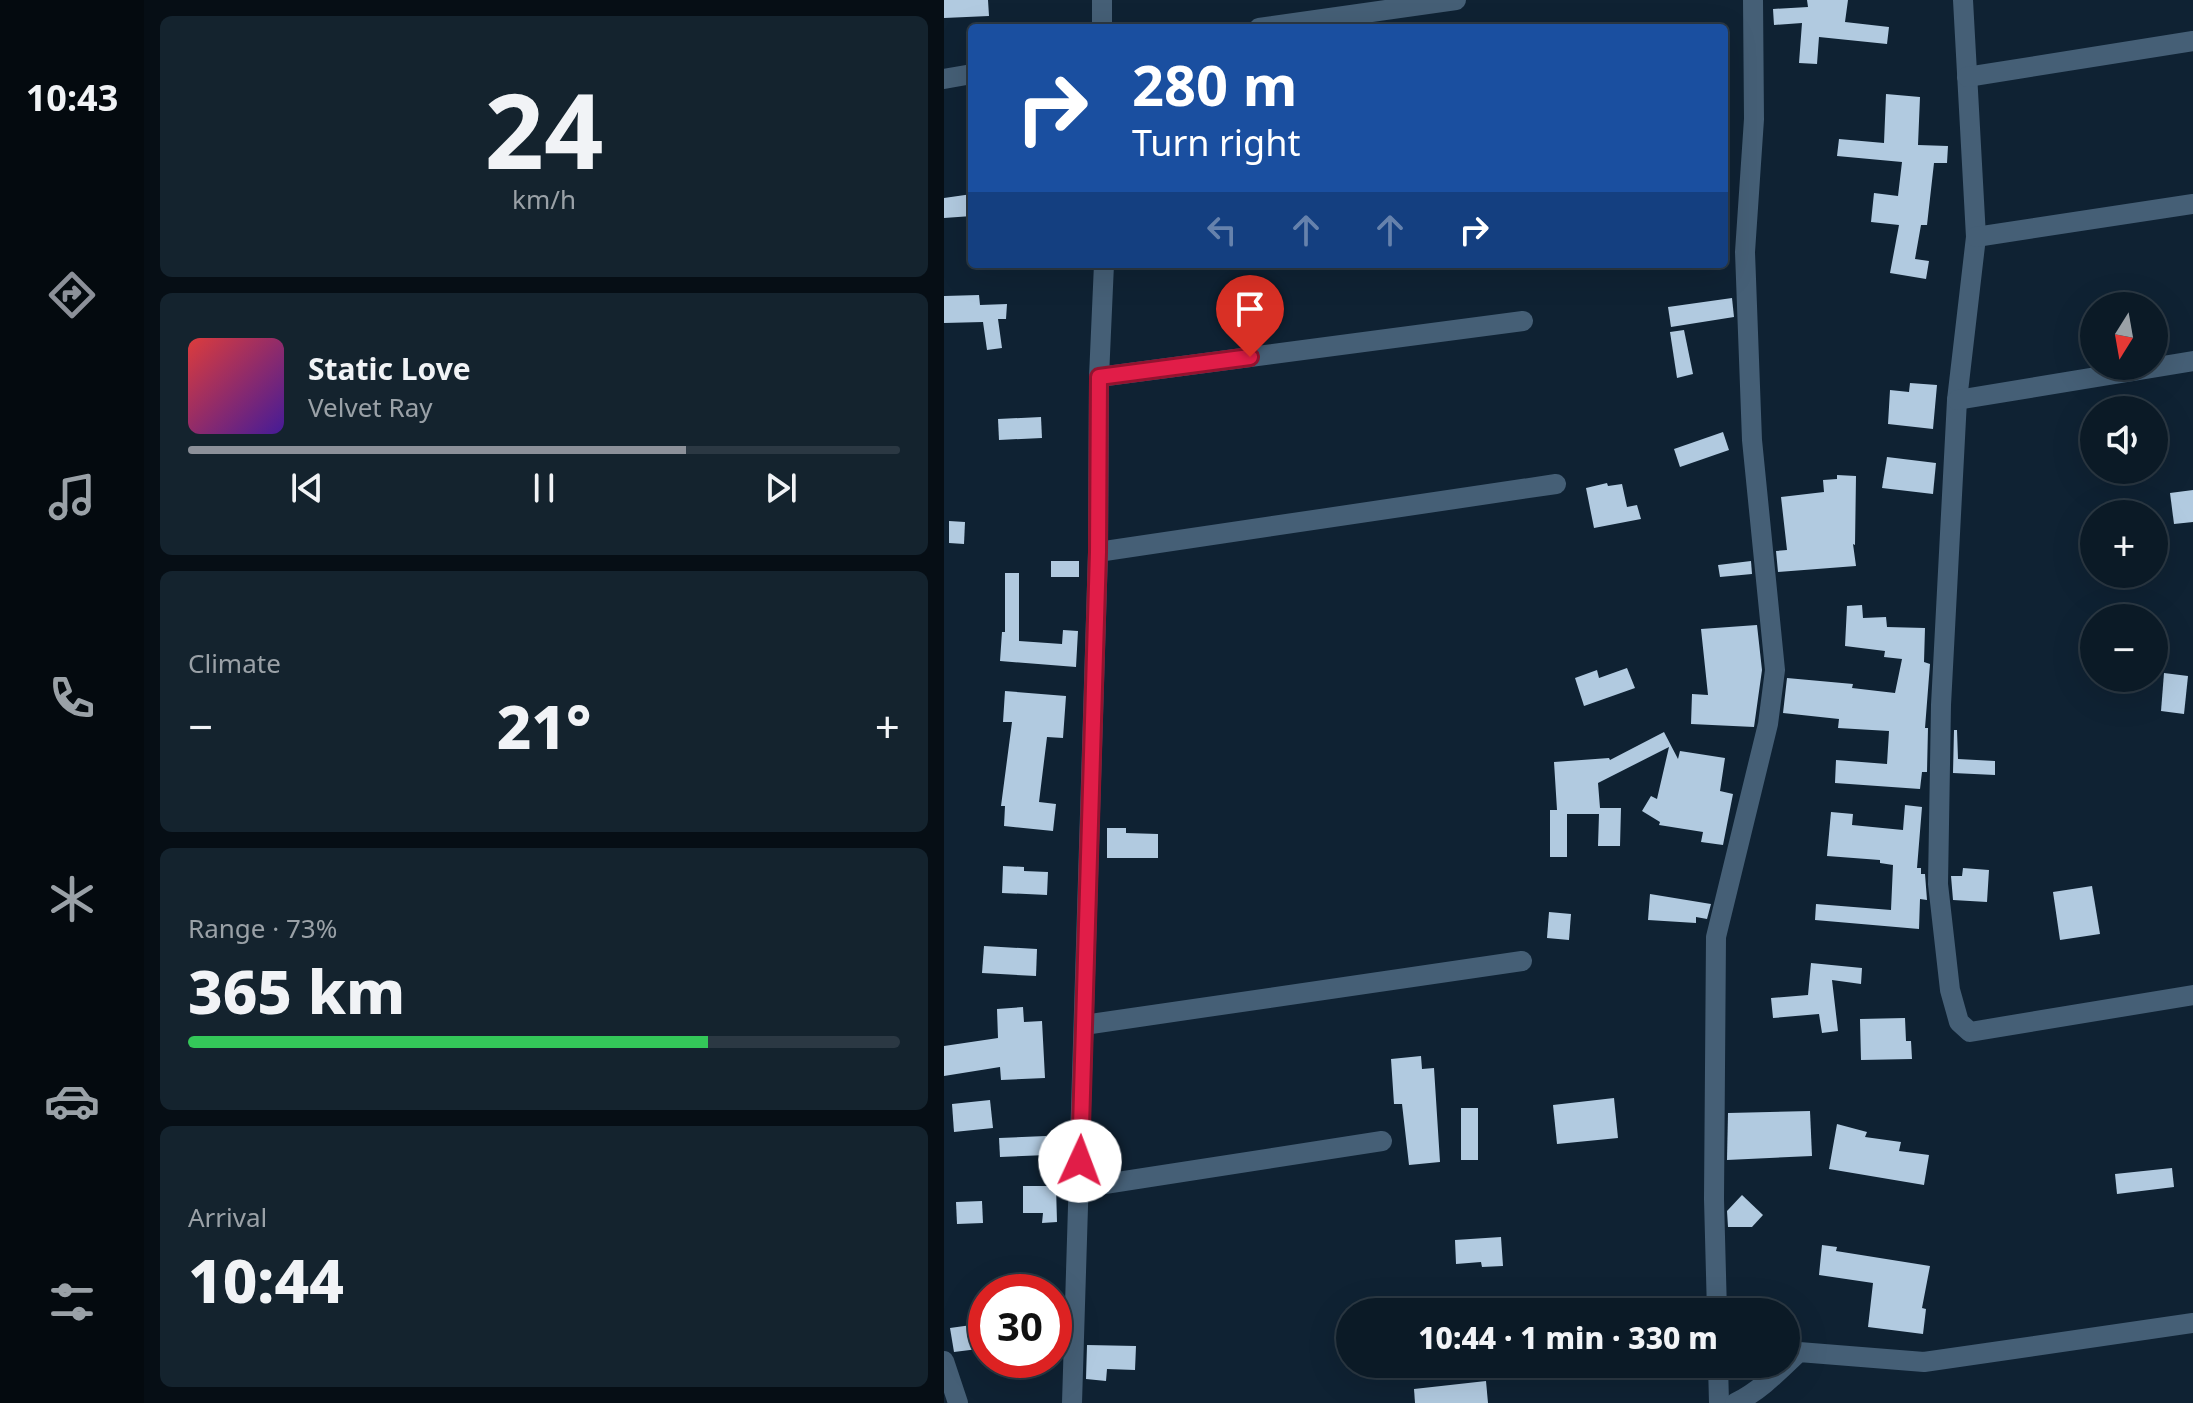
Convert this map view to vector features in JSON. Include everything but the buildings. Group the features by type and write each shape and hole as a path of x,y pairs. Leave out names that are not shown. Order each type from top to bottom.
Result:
{"street":[{"path":"1102,0 1102,24"},
{"path":"1287,24 1456,0"},
{"path":"1717,1298 1714,1199 1716,937 1768,724 1775,670 1752,440 1745,252 1754,119 1753,0"},
{"path":"1963,0 1976,237 1957,400 1941,705 1938,884 1950,990 1959,1022 1970,1032 2193,995"},
{"path":"1967,77 2193,41"},
{"path":"944,79 968,75"},
{"path":"1976,237 2193,204"},
{"path":"1072,1403 1104,268"},
{"path":"1099,377 1523,321"},
{"path":"1957,400 2193,361"},
{"path":"1098,552 1556,484"},
{"path":"1084,1025 1522,961"},
{"path":"1079,1188 1382,1141"},
{"path":"1735,1403 1749,1396 1799,1352 1924,1362 2193,1323"},
{"path":"944,1361 958,1403"},
{"path":"1718,1378 1719,1403"}],"route":[{"path":"1080,1161 1098,552 1099,377 1250,357"}]}
